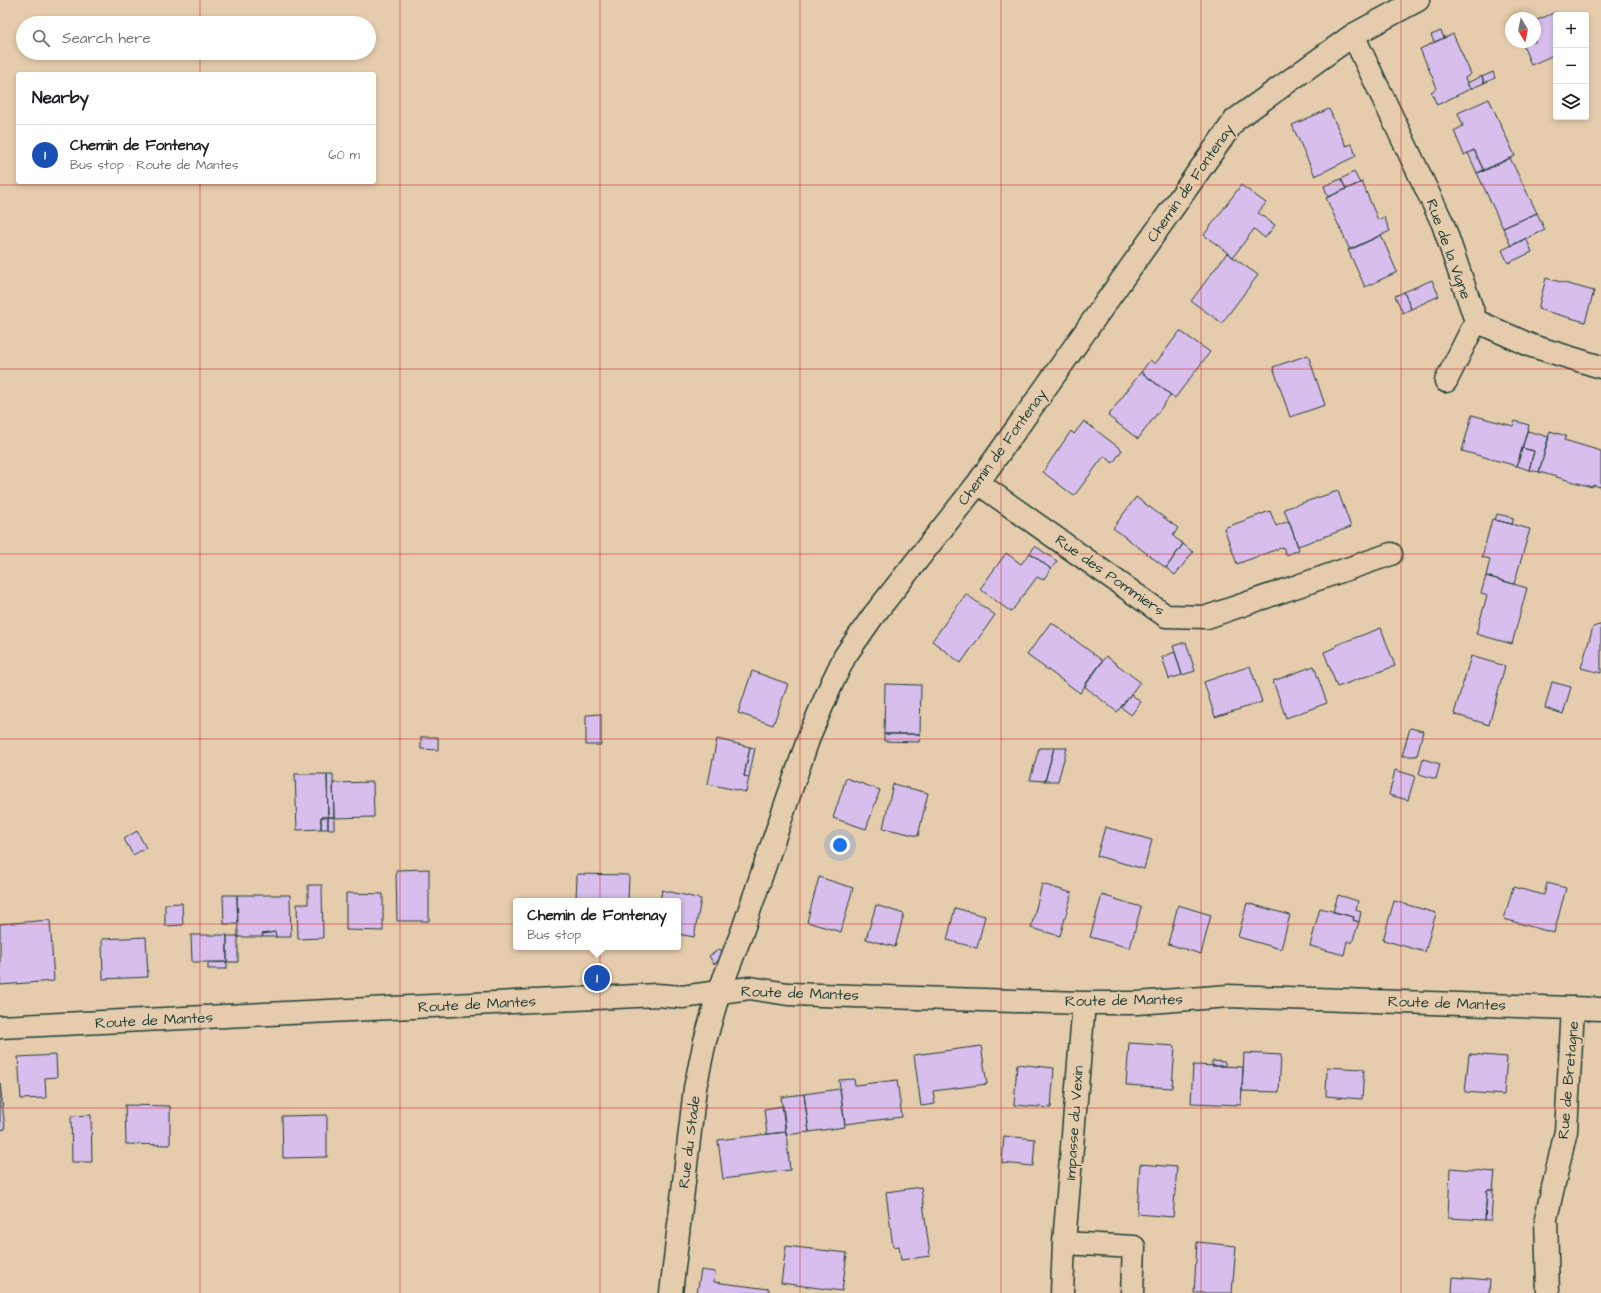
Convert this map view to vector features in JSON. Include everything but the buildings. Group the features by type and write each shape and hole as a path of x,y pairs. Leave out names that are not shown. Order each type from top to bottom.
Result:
{"street":[{"name":"Chemin de Fontenay","path":"719,992 742,932 810,734 842,663 873,616 978,483 1235,120 1353,35 1418,0"},
{"name":"Rue de la Vigne","path":"1353,35 1443,224 1476,321"},
{"path":"1446,381 1476,321 1532,346 1601,367"},
{"name":"Rue des Pommiers","path":"978,483 1166,616 1207,616 1391,554"},
{"name":"Route de Mantes","path":"0,1027 657,995 682,997 750,988 788,994 1084,1003 1137,1003 1229,996 1601,1009"},
{"name":"Rue du Stade","path":"670,1293 695,1088 705,1041 719,992"},
{"name":"Impasse du Vexin","path":"1062,1293 1064,1243 1084,1003"},
{"name":"Rue de Bretagne","path":"1548,1293 1546,1218 1566,1130 1574,1008"},
{"path":"1064,1243 1134,1247 1132,1293"}],"place":[{"name":"Chemin de Fontenay","path":"597,978"}]}
